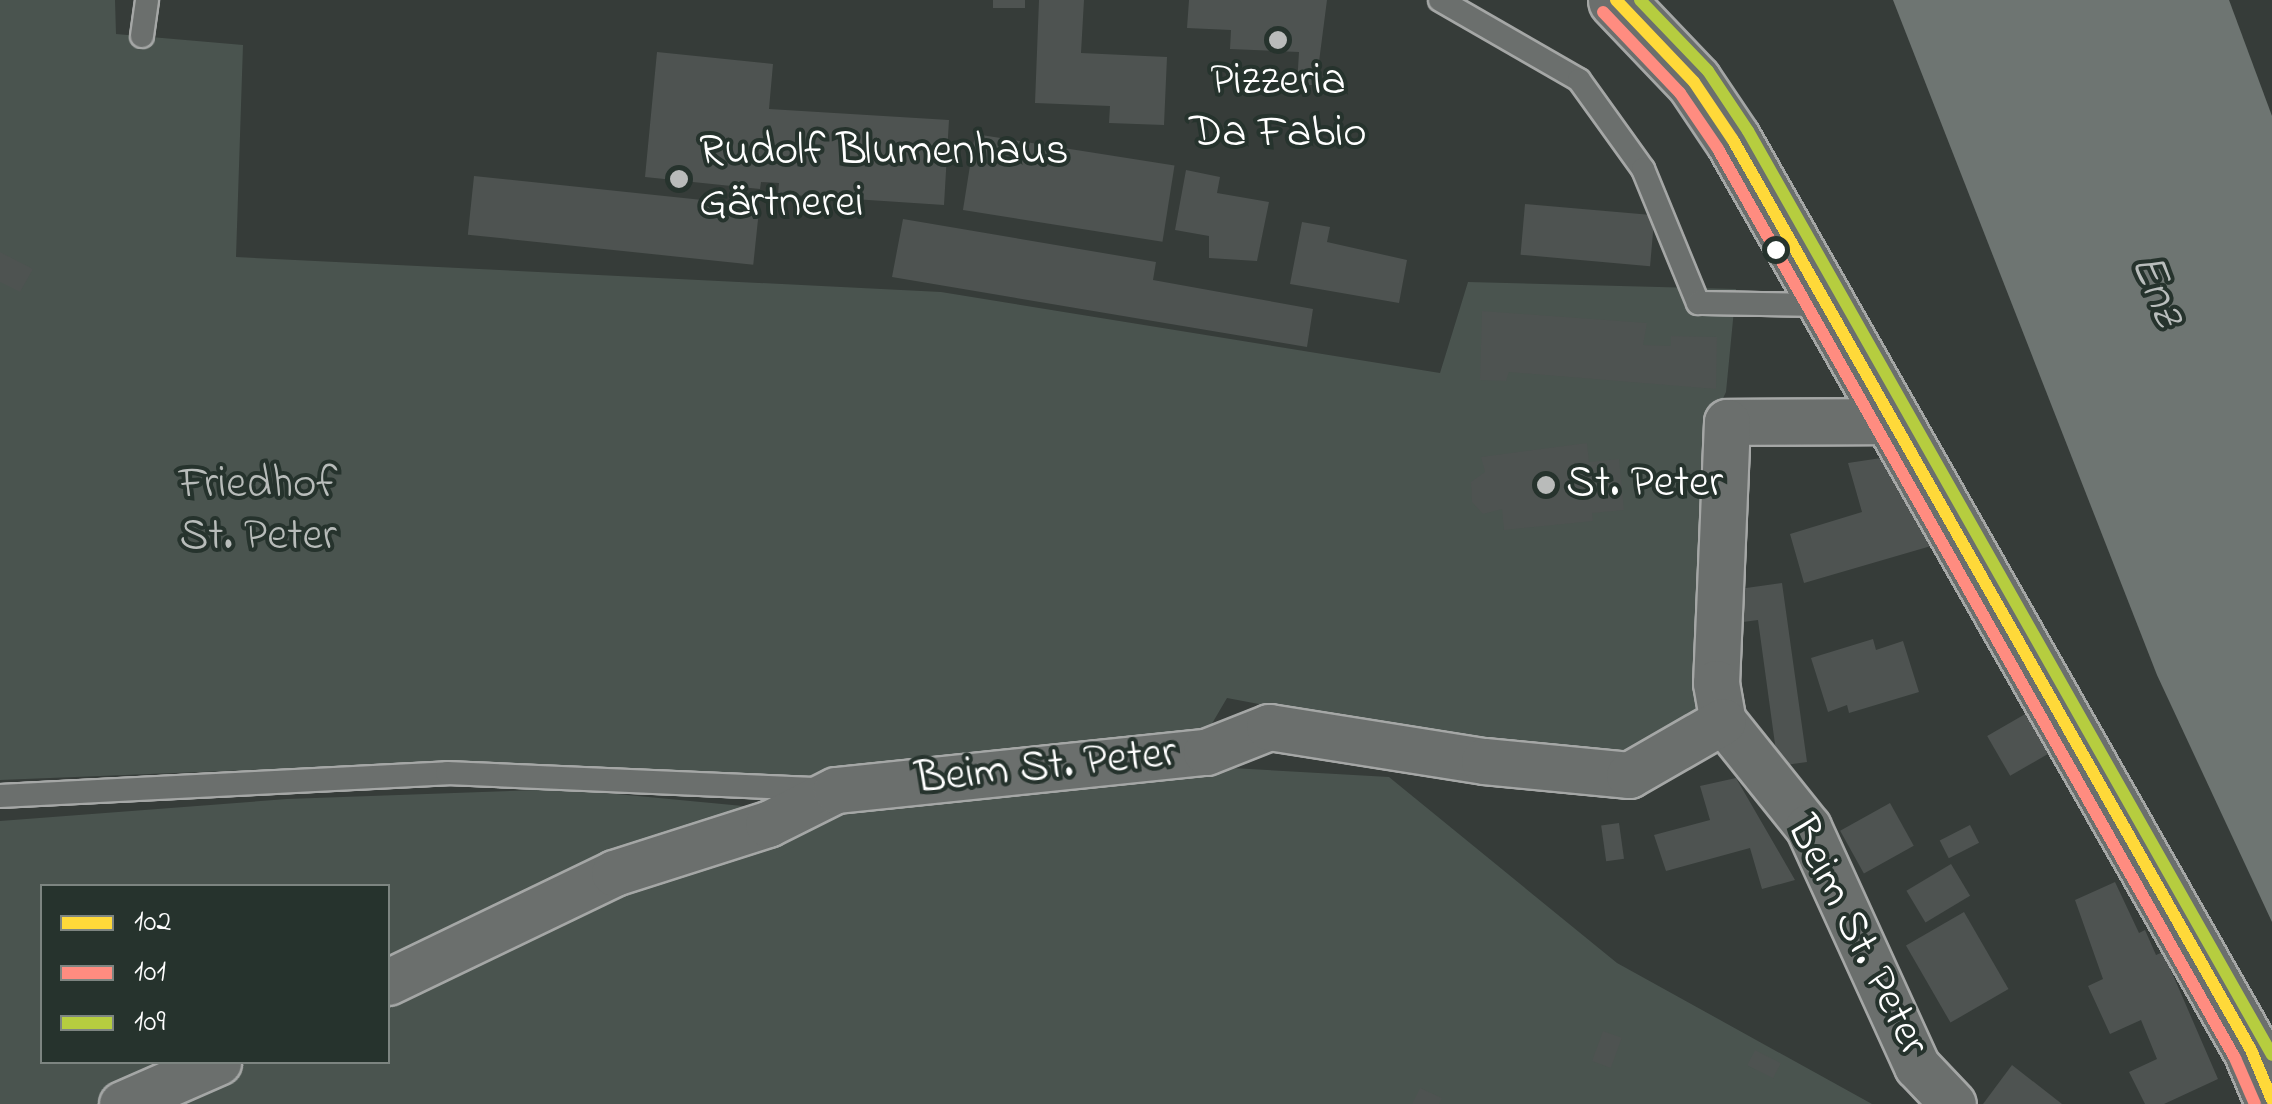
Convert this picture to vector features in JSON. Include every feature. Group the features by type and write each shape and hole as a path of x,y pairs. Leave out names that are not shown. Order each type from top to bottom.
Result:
{"street":[{"path":"1616,0 1694,82 2251,1050 2272,1100"},
{"name":"Beim St. Peter","path":"1892,422 1727,422 1716,580 1716,683 1724,721 1808,827 1917,1066 1953,1104"},
{"name":"Beim St. Peter","path":"390,981 614,872 768,824 836,790 1206,752 1269,726 1484,761 1630,775 1724,721"},
{"path":"122,1104 213,1064"}],"lane":[{"path":"142,36 147,0"},
{"path":"1440,0 1580,80 1643,169 1698,304 1824,305"},
{"path":"0,796 446,773 836,790"}],"green space":[{"name":"Friedhof St. Peter","path":"0,0 115,0 116,34 243,45 236,257 941,292 1440,373 1468,282 1736,289 1726,392 1708,430 1695,694 1710,724 1628,773 1227,698 1200,744 838,779 447,762 0,780"},
{"path":"1214,767 1389,777 1617,963 1872,1104 0,1104 0,821 287,799 564,789 839,815"}],"water":[{"name":"Enz","path":"1893,0 2229,0 2272,116 2272,922 2157,675"}],"building":[{"path":"993,0 1025,0 1025,8 993,8"},
{"path":"1039,0 1084,0 1081,53 1167,57 1164,125 1109,123 1110,106 1035,103"},
{"name":"Pizzeria Da Fabio","path":"1189,0 1327,0 1316,85 1297,85 1299,52 1230,49 1231,30 1187,28"},
{"path":"657,52 773,64 769,109 949,120 944,205 778,194 779,183 761,182 760,189 645,177"},
{"path":"975,134 1175,166 1162,242 963,210"},
{"path":"1186,170 1220,177 1217,193 1269,202 1257,261 1209,258 1209,236 1175,230"},
{"path":"474,176 759,206 753,265 468,235"},
{"path":"1525,204 1655,215 1650,266 1521,255"},
{"path":"903,219 1156,262 1153,280 1313,309 1307,347 892,277"},
{"path":"1302,222 1330,227 1327,242 1407,260 1399,303 1290,284"},
{"path":"0,252 33,269 20,292 0,282"},
{"path":"1482,311 1647,323 1643,345 1671,346 1671,336 1717,337 1716,389 1509,372 1506,381 1480,380"},
{"name":"St. Peter","path":"1587,443 1589,462 1619,459 1624,510 1592,513 1593,521 1504,530 1502,509 1483,514 1472,502 1471,482 1485,472 1481,457"},
{"path":"1881,458 1931,546 1804,583 1790,534 1862,512 1848,463"},
{"path":"1782,583 1807,762 1778,766 1758,620 1743,622 1739,589"},
{"path":"1873,639 1876,650 1903,641 1919,692 1849,713 1847,705 1828,712 1811,658"},
{"path":"2027,713 2050,753 2010,776 1987,736"},
{"path":"1736,778 1795,880 1762,889 1750,848 1666,871 1654,835 1710,820 1700,786"},
{"path":"1890,803 1914,846 1864,873 1840,831"},
{"path":"1619,823 1624,859 1606,861 1601,826"},
{"path":"1970,825 1979,843 1949,858 1940,840"},
{"path":"1951,864 1970,896 1925,922 1906,891"},
{"path":"2115,882 2139,933 2145,930 2156,955 2163,952 2218,1079 2164,1104 2145,1104 2129,1072 2157,1059 2141,1020 2110,1034 2088,986 2103,979 2075,900"},
{"path":"1964,912 2008,989 1950,1023 1906,946"},
{"path":"1603,1031 1622,1038 1611,1068 1592,1061"},
{"path":"1755,1050 1781,1063 1773,1078 1747,1065"},
{"path":"2012,1065 2062,1104 1983,1104"},
{"path":"1420,1088 1442,1098 1439,1104 1412,1104"}],"transit line":[{"name":"102","path":"1616,0 1694,82 1733,140 2251,1050 2272,1100"},
{"name":"109","path":"1640,0 1708,71 1748,131 2272,1055"},
{"name":"101","path":"1603,12 1680,93 1718,149 2235,1058 2255,1104"}],"place":[{"name":"Pizzeria Da Fabio","path":"1278,40"},
{"name":"Rudolf Blumenhaus Gärtnerei","path":"679,179"},
{"name":"St. Peter","path":"1546,485"}]}
